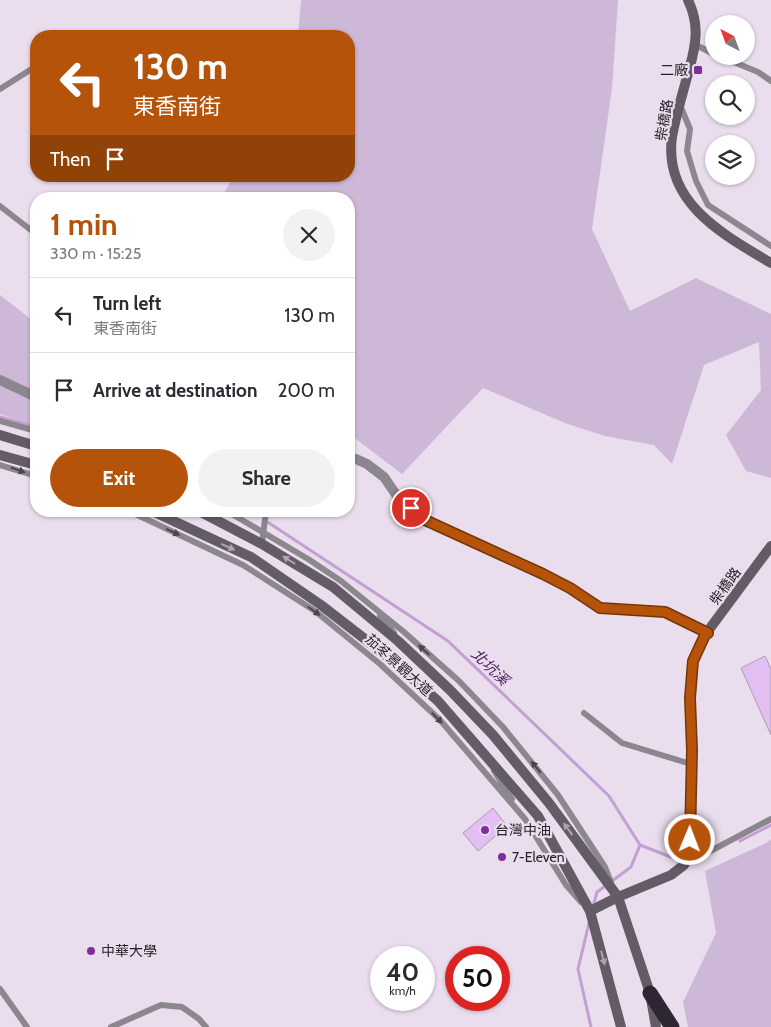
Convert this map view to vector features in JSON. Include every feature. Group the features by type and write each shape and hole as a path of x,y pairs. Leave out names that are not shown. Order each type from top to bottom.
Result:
{"highway":[{"path":"650,993 672,1027"}],"street":[{"name":"柴橋路","path":"688,0 694,14 696,45 672,138 673,167 684,196 709,224 771,264"},
{"path":"0,380 30,394"},
{"path":"0,435 30,444"},
{"path":"0,455 30,463"},
{"path":"355,459 367,464 384,477 397,496 425,520 543,574 570,588 600,608 665,612 708,633"},
{"name":"茄苳景觀大道","path":"165,517 251,557 321,605 388,657 438,701 538,816 590,911 621,1027"},
{"name":"茄苳景觀大道","path":"213,517 263,538 332,587 409,652 450,690 492,735 549,803 618,897 650,993 656,1027"},
{"name":"柴橋路","path":"684,865 690,840 690,698 693,661 705,635 771,546"},
{"path":"590,911 671,874 684,865"}],"lane":[{"path":"696,45 705,50"},
{"path":"741,65 758,72 771,81"},
{"path":"0,89 30,70"},
{"path":"680,105 690,129 687,151 696,181 708,205 771,246"},
{"path":"0,206 30,229"},
{"path":"0,421 30,429"},
{"path":"0,465 30,474"},
{"name":"茄苳景觀大道","path":"142,517 243,565 315,611 380,664 440,720 525,819 566,885 590,911"},
{"name":"茄苳景觀大道","path":"234,517 263,538 341,581 404,632 458,681 503,727 558,795 605,867 618,897"},
{"path":"263,538 265,517"},
{"path":"243,565 251,557"},
{"path":"370,604 409,652"},
{"path":"584,714 622,743 691,764"},
{"path":"477,745 525,819"},
{"path":"684,865 771,819"},
{"path":"0,989 27,1027"},
{"path":"111,1027 161,1005 182,1007 199,1019 206,1027"}],"shaded area":[{"path":"301,0 618,0 612,88 592,229 630,311 696,278 771,314 771,478 746,471 726,435 761,390 759,342 704,365 672,464 654,445 605,436 565,423 483,388 402,474 355,438 355,192 224,192 230,182 355,182 355,30 298,30"},
{"path":"0,295 30,318 30,425 0,414"},
{"path":"771,839 771,1027 688,1027 683,1002 716,933 705,871"}],"building":[{"path":"765,656 771,669 771,735 741,668"},
{"name":"台灣中油","path":"493,808 507,826 478,851 463,833"}],"waterway":[{"name":"北坑溪","path":"0,417 30,425"},
{"name":"北坑溪","path":"266,521 448,641 609,796 640,845 671,857"},
{"name":"北坑溪","path":"740,841 771,825"},
{"path":"593,907 597,892 631,867 640,845"},
{"path":"589,923 578,969 591,1027"}],"place":[{"name":"二廠","path":"698,70"},
{"name":"台灣中油","path":"485,830"},
{"name":"7-Eleven","path":"502,857"},
{"name":"中華大學","path":"91,951"}],"route":[{"path":"411,508 425,520 543,574 570,588 600,608 665,612 708,633 705,635 693,661 690,698 692,750 690,840"}]}
